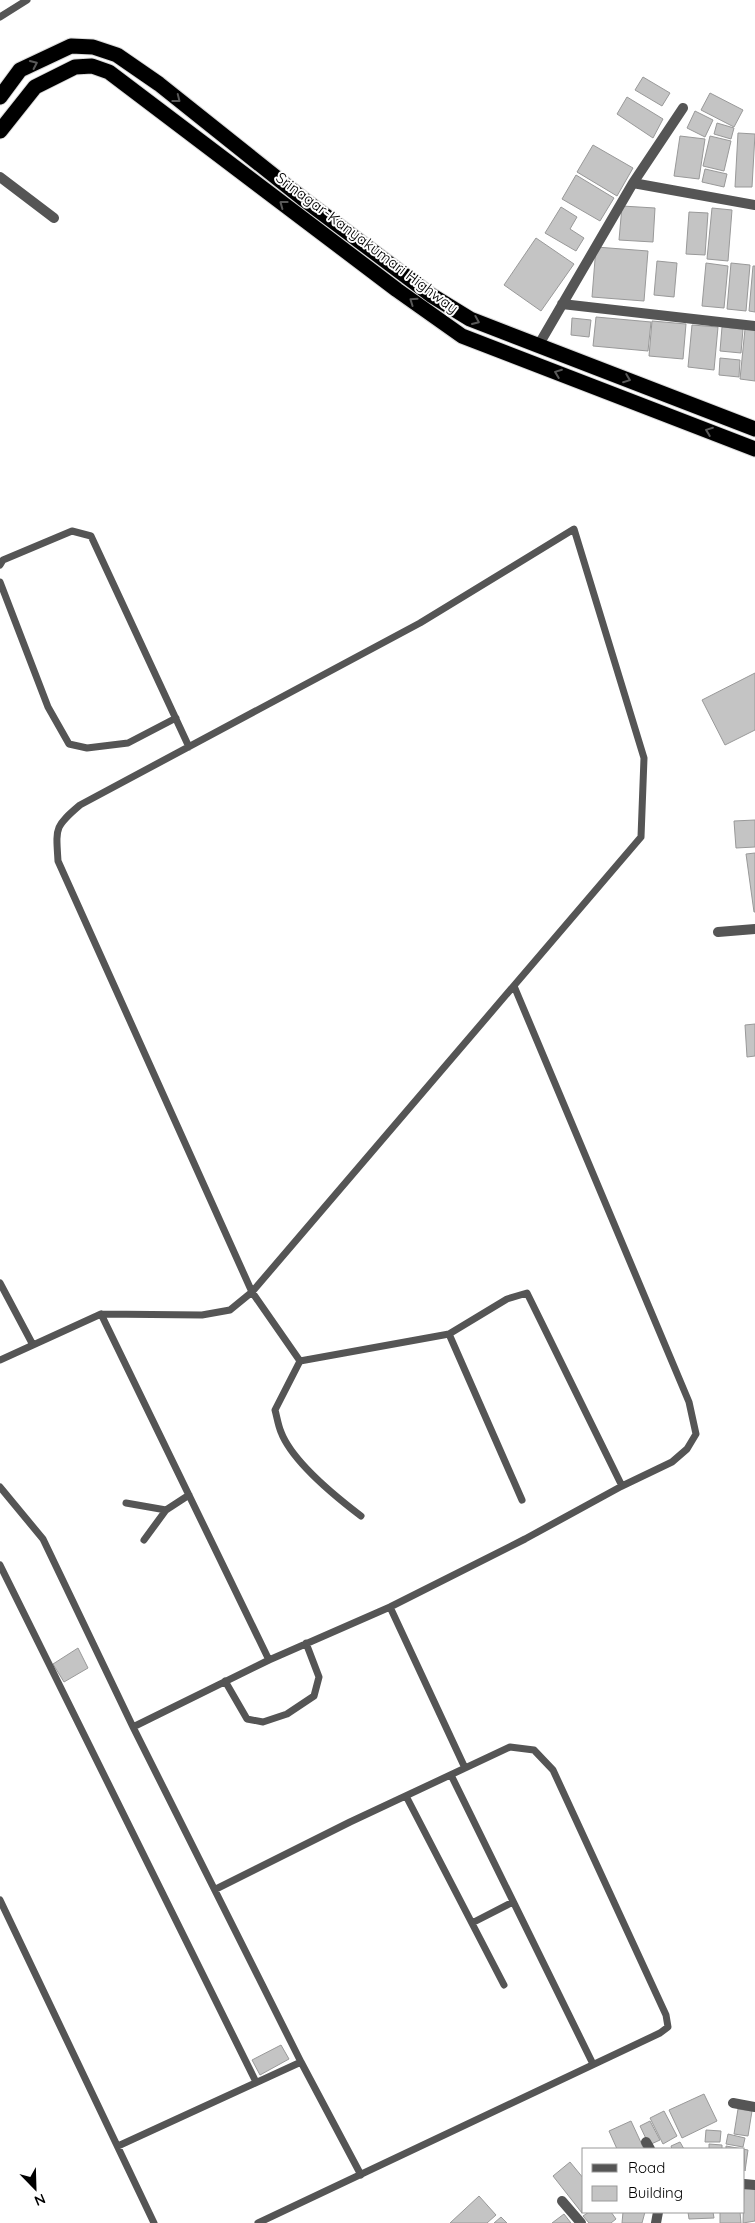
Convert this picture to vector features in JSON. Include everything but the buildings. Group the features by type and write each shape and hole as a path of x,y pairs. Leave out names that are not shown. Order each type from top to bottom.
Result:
{"highway":[{"name":"Srinagar-Kanyakumari Highway","path":"0,97 20,70 71,46 92,47 116,55 159,84 302,198 432,295 470,319 755,429"},
{"name":"Srinagar-Kanyakumari Highway","path":"0,131 35,87 75,66 92,66 109,72 397,290 462,336 755,449"}],"street":[{"path":"538,346 633,183 683,108"},
{"path":"0,177 54,218"},
{"path":"633,183 755,205"},
{"path":"562,304 755,326"},
{"path":"718,932 755,929"},
{"path":"733,2104 755,2107"},
{"path":"562,2201 581,2223"}],"lane":[{"path":"0,17 27,0"},
{"path":"0,1360 101,1314 202,1315 230,1310 252,1292 641,837 644,758 574,529 420,623 80,805 64,819 56,833 58,861 252,1292 300,1361"},
{"path":"0,565 3,560 72,531 91,536 189,747"},
{"path":"0,582 48,707 69,744 87,748 128,743 176,718"},
{"path":"133,1727 269,1660 390,1607 525,1540 622,1486 672,1462 687,1448 696,1434 689,1402 514,986"},
{"path":"0,1283 33,1345"},
{"path":"300,1361 449,1334 507,1299 527,1293 622,1486"},
{"path":"101,1314 269,1660"},
{"path":"449,1334 522,1500"},
{"path":"300,1361 275,1410 281,1434 303,1464 336,1498 361,1516"},
{"path":"0,1488 43,1539 133,1727 216,1889 301,2062 361,2175"},
{"path":"144,1540 166,1510 189,1495"},
{"path":"126,1503 166,1510"},
{"path":"0,1565 256,2082"},
{"path":"390,1607 466,1768"},
{"path":"225,1682 247,1719 263,1722 288,1714 314,1696 319,1677 306,1644"},
{"path":"216,1889 510,1747 534,1750 553,1770 666,2015 668,2027 660,2033 258,2223"},
{"path":"450,1775 593,2064"},
{"path":"406,1796 504,1985"},
{"path":"0,1900 154,2223"},
{"path":"472,1923 513,1902"},
{"path":"118,2146 301,2062"}]}
